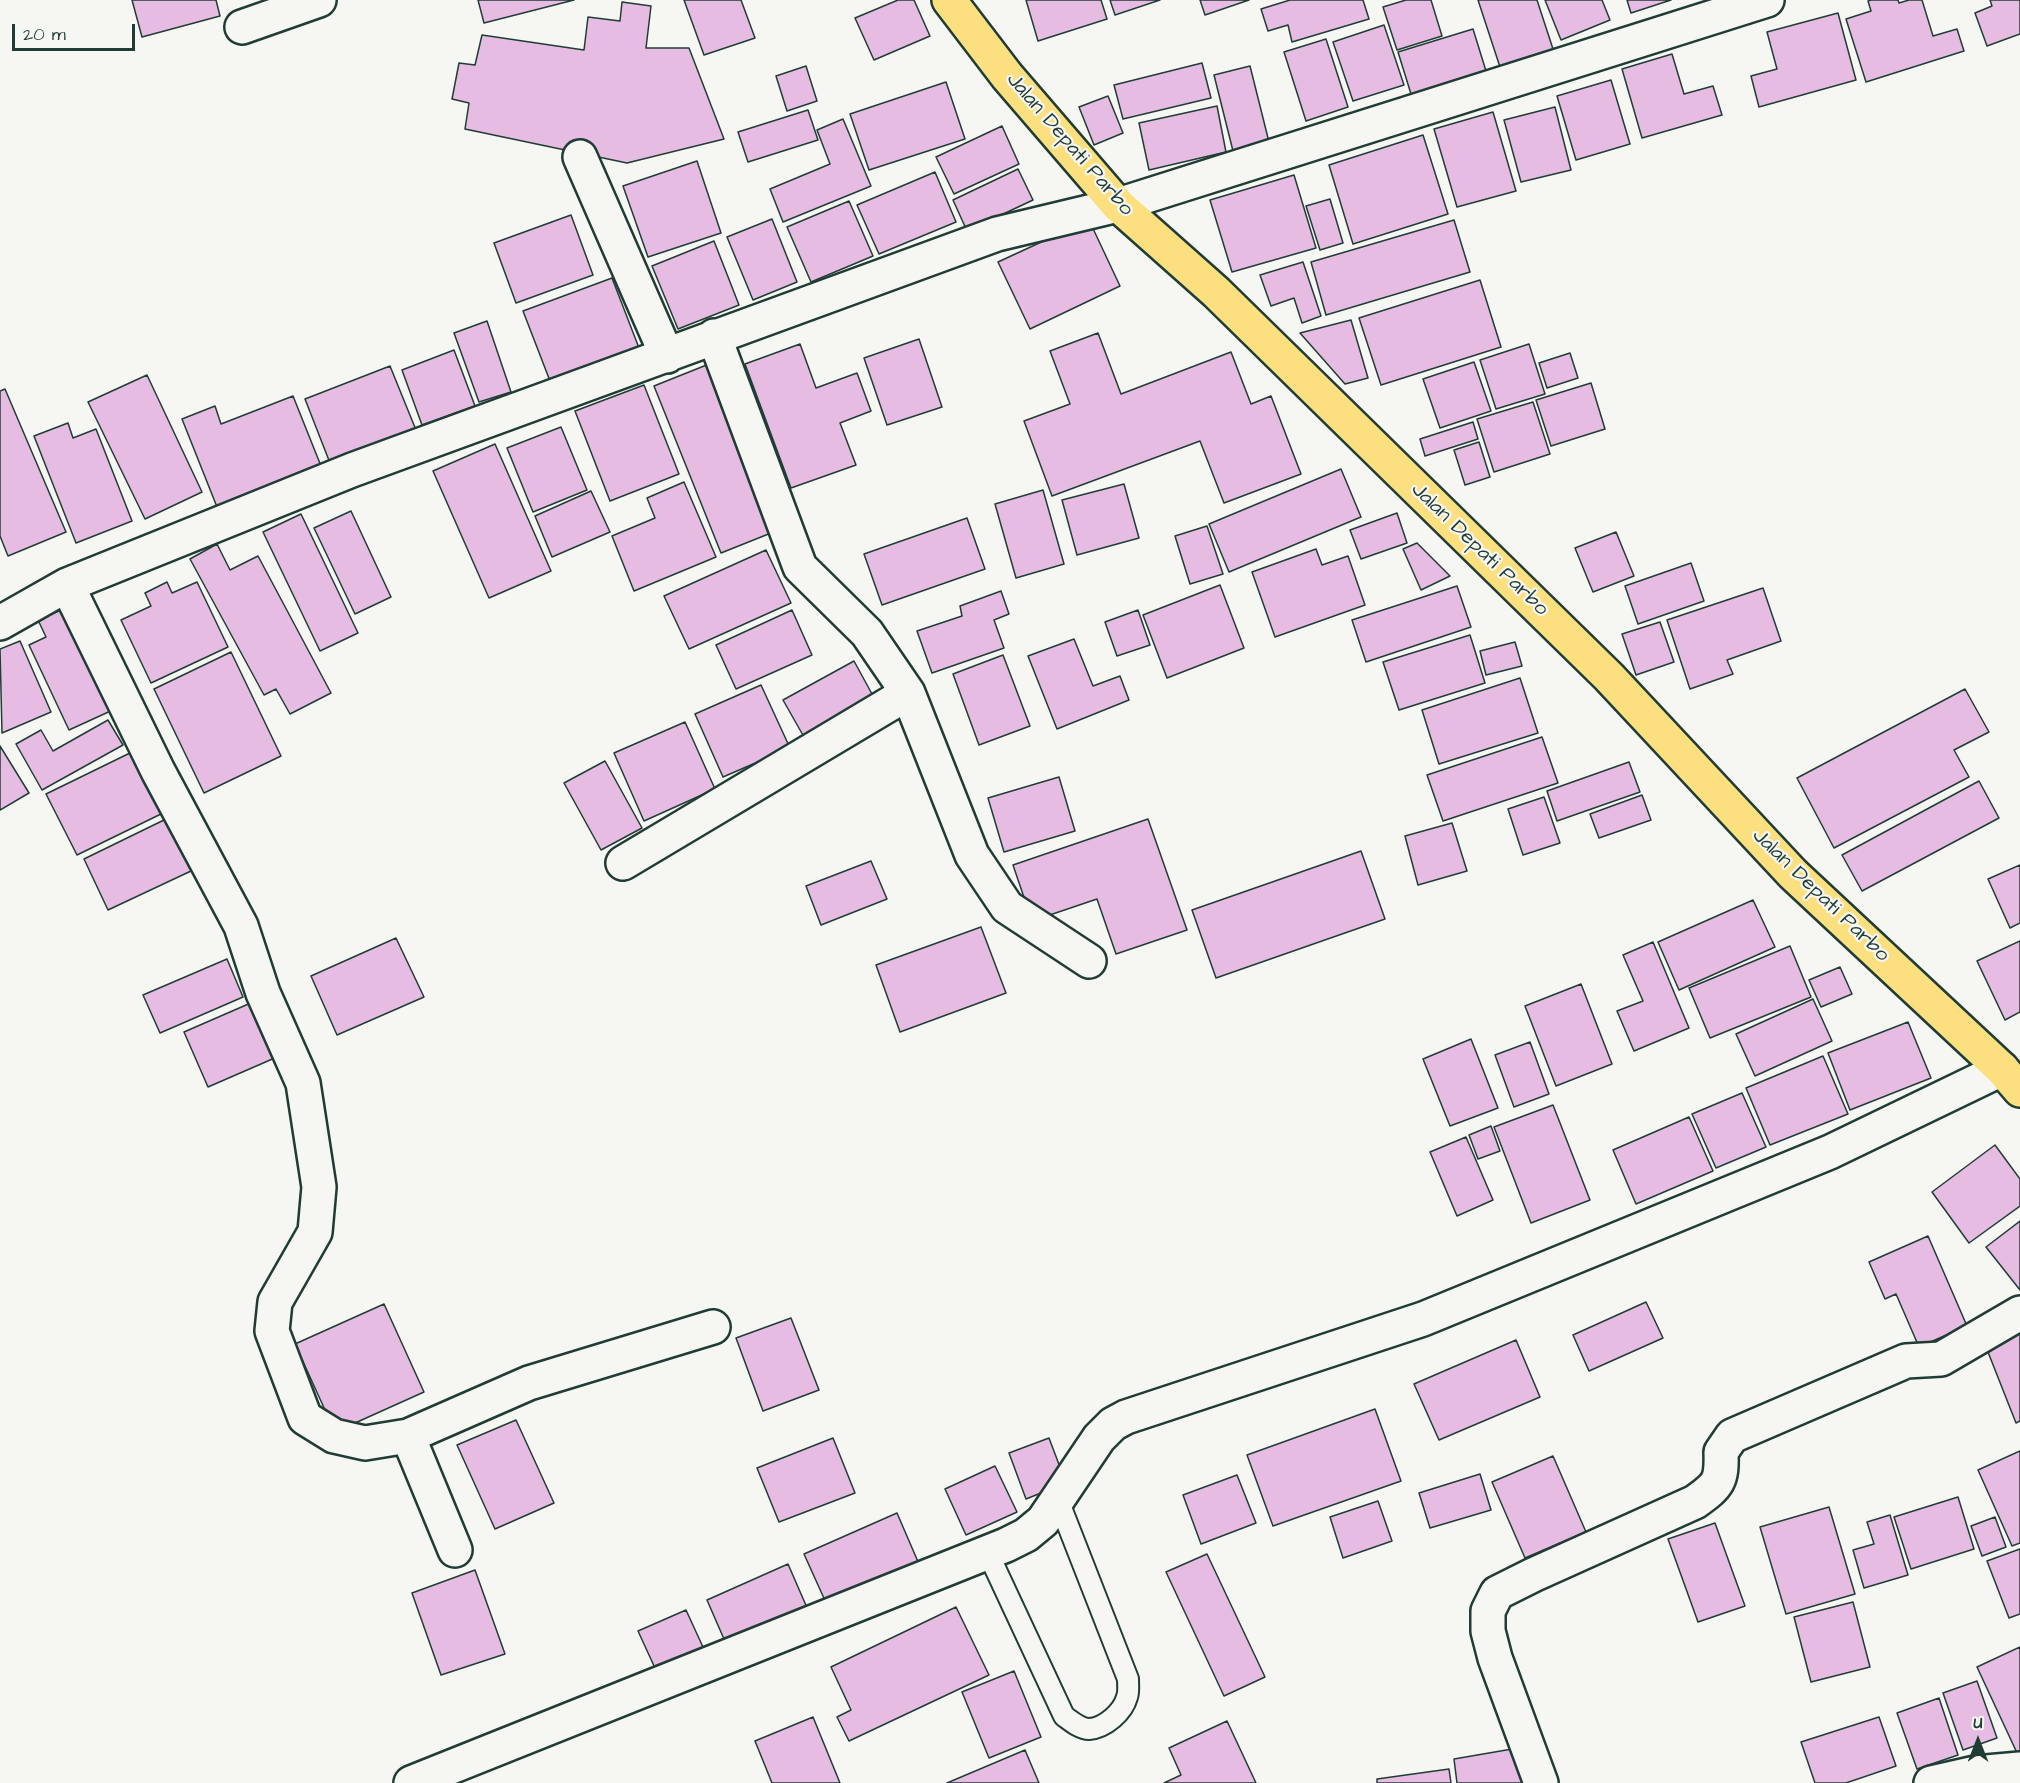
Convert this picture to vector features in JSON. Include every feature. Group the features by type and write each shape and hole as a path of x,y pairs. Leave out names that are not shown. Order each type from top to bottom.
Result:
{"main road":[{"name":"Jalan Depati Parbo","path":"949,0 1007,75 1118,206 1216,292 1609,677 1793,874 2011,1079"}],"street":[{"path":"242,27 319,0"},
{"path":"0,623 67,585 351,470 997,234 1118,206 1767,0"},
{"path":"580,157 667,356"},
{"path":"714,336 800,567 867,633 908,693 972,855 1007,907 1089,961"},
{"path":"67,585 158,771 241,926 263,993 303,1083 319,1187 315,1232 275,1302 272,1331 304,1418 334,1436 365,1443 408,1436 529,1383 713,1327"},
{"path":"623,863 908,693"},
{"path":"411,1783 1026,1534 1043,1521 1099,1438 1113,1424 1126,1417 1423,1319 2011,1079"},
{"path":"1541,1783 1495,1658 1488,1631 1488,1611 1497,1593 1695,1502 1713,1490 1722,1474 1721,1452 1732,1436 1906,1361 1941,1359 2020,1313"},
{"path":"408,1436 455,1550"},
{"path":"1931,1783 1975,1773 2020,1768"}],"lane":[{"path":"987,1551 1064,1716 1077,1725 1089,1729 1105,1723 1119,1713 1124,1704 1128,1696 1128,1679 1058,1500"}],"building":[{"path":"132,0 216,0 220,16 142,37"},
{"path":"478,0 574,0 484,23"},
{"path":"684,0 741,0 755,38 704,55"},
{"path":"898,0 914,0 930,36 874,60 855,18"},
{"path":"1026,0 1101,0 1107,19 1038,41"},
{"path":"1110,0 1160,0 1115,15"},
{"path":"1200,0 1249,0 1205,15"},
{"path":"1290,0 1363,0 1369,19 1292,42 1288,25 1268,31 1261,9"},
{"path":"1406,0 1431,0 1442,36 1397,50 1383,7"},
{"path":"1478,0 1537,0 1553,49 1500,67"},
{"path":"1545,0 1602,0 1610,20 1561,40"},
{"path":"1627,0 1671,0 1631,13"},
{"path":"1898,0 1899,3 1922,0 1933,36 1957,29 1964,51 1866,82 1846,19 1871,11 1868,1"},
{"path":"1990,0 2020,0 2020,34 1987,46 1975,13 1992,6"},
{"path":"622,2 651,6 646,48 689,48 724,139 627,163 465,129 469,103 452,99 459,63 475,65 482,35 584,50 588,17 620,21"},
{"path":"1838,13 1856,80 1759,107 1751,76 1777,69 1767,32"},
{"path":"1384,25 1404,85 1353,101 1333,42"},
{"path":"1473,29 1486,71 1411,94 1398,52"},
{"path":"1326,39 1348,107 1306,121 1284,52"},
{"path":"1672,54 1684,94 1713,86 1722,115 1642,138 1622,69"},
{"path":"1202,63 1211,98 1123,119 1114,85"},
{"path":"806,66 817,101 787,111 776,76"},
{"path":"1250,66 1269,142 1233,151 1214,75"},
{"path":"1611,80 1630,144 1576,160 1557,96"},
{"path":"946,82 965,139 869,170 850,114"},
{"path":"1108,96 1123,133 1094,145 1079,107"},
{"path":"1217,106 1226,152 1149,170 1139,123"},
{"path":"1555,107 1571,170 1521,182 1504,120"},
{"path":"808,110 818,140 748,162 738,132"},
{"path":"1493,112 1516,191 1457,207 1434,129"},
{"path":"843,119 871,186 783,222 770,189 830,164 817,130"},
{"path":"1002,126 1019,164 954,194 936,157"},
{"path":"1423,135 1448,214 1353,244 1329,165"},
{"path":"697,161 721,233 648,257 623,186"},
{"path":"1018,169 1033,200 967,231 953,200"},
{"path":"935,172 956,222 879,254 857,205"},
{"path":"1294,175 1316,248 1232,272 1210,200"},
{"path":"1330,199 1343,243 1320,250 1306,206"},
{"path":"849,201 873,256 811,282 787,227"},
{"path":"571,215 593,275 516,303 494,243"},
{"path":"772,219 797,282 753,300 727,237"},
{"path":"1089,220 1120,286 1030,329 998,262"},
{"path":"1454,220 1470,272 1326,315 1311,262"},
{"path":"714,241 739,305 678,329 652,266"},
{"path":"1303,262 1321,316 1302,323 1294,298 1271,306 1260,275"},
{"path":"612,278 639,348 550,381 523,311"},
{"path":"1480,280 1501,347 1381,385 1359,318"},
{"path":"1351,320 1368,378 1345,384 1300,333"},
{"path":"487,321 511,392 479,402 454,333"},
{"path":"1098,333 1121,394 1231,352 1251,404 1271,396 1301,474 1224,503 1200,441 1052,496 1024,421 1070,404 1050,351"},
{"path":"919,339 942,407 887,425 864,358"},
{"path":"800,344 816,388 857,373 871,411 840,423 856,465 791,488 745,364"},
{"path":"1529,344 1545,394 1496,409 1480,360"},
{"path":"454,350 475,406 422,425 402,370"},
{"path":"1570,353 1578,378 1547,388 1539,363"},
{"path":"1474,362 1491,411 1440,428 1423,379"},
{"path":"709,364 776,531 721,553 654,386"},
{"path":"390,366 416,430 330,463 305,399"},
{"path":"147,375 202,492 145,519 88,402"},
{"path":"1591,383 1605,429 1551,446 1536,400"},
{"path":"644,385 679,474 610,501 575,411"},
{"path":"5,389 66,532 8,556 0,536 0,391"},
{"path":"293,396 321,466 217,507 182,419 215,406 221,424"},
{"path":"1533,402 1550,454 1494,472 1477,419"},
{"path":"1473,422 1478,439 1425,456 1420,439"},
{"path":"68,423 73,438 96,429 132,521 76,543 34,436"},
{"path":"561,427 587,490 533,512 507,448"},
{"path":"1479,442 1490,477 1465,485 1454,450"},
{"path":"495,444 551,571 489,598 433,471"},
{"path":"1341,469 1361,517 1229,572 1209,524"},
{"path":"684,482 716,557 634,591 612,536 655,518 647,498"},
{"path":"1124,484 1139,538 1077,555 1062,500"},
{"path":"1043,490 1064,564 1016,578 995,504"},
{"path":"591,491 610,532 552,557 535,516"},
{"path":"351,511 391,597 355,614 314,528"},
{"path":"1397,513 1407,543 1361,559 1350,530"},
{"path":"301,514 358,633 320,651 263,532"},
{"path":"967,518 985,569 882,605 864,554"},
{"path":"1207,526 1223,574 1190,584 1175,536"},
{"path":"1616,532 1634,576 1593,592 1575,548"},
{"path":"1417,543 1450,576 1421,590 1403,549"},
{"path":"217,544 230,570 258,556 331,693 290,714 276,689 264,695 190,559"},
{"path":"1316,549 1322,565 1348,556 1365,605 1275,637 1252,572"},
{"path":"766,550 791,603 689,649 664,596"},
{"path":"1691,563 1704,601 1638,624 1625,586"},
{"path":"167,582 172,593 197,582 228,647 151,683 121,620 151,606 145,593"},
{"path":"1220,585 1244,648 1167,678 1143,615"},
{"path":"1457,586 1471,627 1366,662 1352,620"},
{"path":"1763,588 1781,641 1727,660 1733,674 1690,689 1667,620"},
{"path":"1001,591 1009,614 994,620 1004,648 932,673 917,631 962,616 960,606"},
{"path":"68,607 115,709 69,730 29,645 46,637 38,620"},
{"path":"792,610 812,655 736,689 716,645"},
{"path":"1138,610 1150,645 1117,656 1105,622"},
{"path":"1660,622 1674,662 1636,675 1622,634"},
{"path":"1470,635 1485,683 1399,710 1383,662"},
{"path":"1074,639 1093,686 1120,676 1129,700 1057,729 1028,656"},
{"path":"20,641 51,712 2,733 0,649"},
{"path":"1515,642 1522,666 1486,675 1480,651"},
{"path":"231,652 281,756 204,793 154,689"},
{"path":"1003,655 1030,726 979,745 953,674"},
{"path":"854,661 878,705 808,744 783,700"},
{"path":"1520,678 1538,733 1439,764 1422,710"},
{"path":"761,685 790,748 723,777 695,714"},
{"path":"1965,689 1989,732 1954,750 1969,777 1834,848 1797,778"},
{"path":"108,720 123,745 42,790 16,744 41,730 53,751"},
{"path":"685,722 715,789 644,821 614,753"},
{"path":"1542,737 1558,783 1443,821 1427,775"},
{"path":"0,746 29,793 0,810"},
{"path":"132,752 163,813 77,855 46,794"},
{"path":"605,761 642,828 601,850 564,783"},
{"path":"1629,762 1640,792 1557,821 1547,791"},
{"path":"1059,777 1075,831 1004,852 988,798"},
{"path":"1979,781 1999,818 1862,891 1842,855"},
{"path":"1642,795 1651,820 1599,838 1590,814"},
{"path":"1544,797 1560,843 1523,855 1508,809"},
{"path":"166,819 191,871 108,910 84,859"},
{"path":"1148,819 1187,930 1116,954 1097,899 1032,921 1013,865"},
{"path":"1452,823 1467,871 1418,885 1405,836"},
{"path":"1361,851 1385,919 1216,978 1192,910"},
{"path":"871,861 887,899 821,925 806,886"},
{"path":"2020,865 2020,923 2010,928 1988,879"},
{"path":"1753,900 1775,947 1679,990 1658,942"},
{"path":"981,927 1006,993 900,1032 876,965"},
{"path":"396,938 424,997 337,1035 311,976"},
{"path":"2020,941 2020,1012 2005,1020 1977,961"},
{"path":"1653,942 1689,1028 1634,1051 1617,1011 1643,1001 1623,955"},
{"path":"1790,946 1811,997 1710,1038 1689,988"},
{"path":"227,959 243,997 160,1033 143,995"},
{"path":"1840,967 1852,994 1821,1007 1809,980"},
{"path":"1581,984 1612,1064 1556,1086 1525,1006"},
{"path":"1813,999 1832,1041 1755,1076 1736,1034"},
{"path":"253,1002 277,1057 208,1087 184,1032"},
{"path":"1908,1022 1931,1078 1850,1110 1828,1053"},
{"path":"1471,1039 1498,1108 1450,1126 1423,1059"},
{"path":"1530,1042 1549,1094 1514,1107 1495,1055"},
{"path":"1823,1056 1848,1114 1770,1145 1746,1088"},
{"path":"1742,1093 1766,1147 1716,1168 1692,1114"},
{"path":"1553,1105 1590,1200 1531,1223 1494,1127"},
{"path":"1689,1117 1713,1171 1636,1204 1613,1150"},
{"path":"1491,1126 1500,1151 1478,1159 1469,1135"},
{"path":"1466,1137 1493,1200 1457,1216 1430,1152"},
{"path":"1995,1145 2020,1179 2020,1206 1969,1243 1932,1192"},
{"path":"2020,1221 2020,1290 1986,1247"},
{"path":"1928,1236 1967,1326 1919,1347 1896,1294 1885,1299 1869,1262"},
{"path":"1646,1302 1663,1338 1589,1371 1573,1335"},
{"path":"384,1304 424,1392 335,1432 295,1344"},
{"path":"791,1318 819,1390 763,1411 736,1338"},
{"path":"2020,1333 2020,1421 2016,1423 1986,1347"},
{"path":"1516,1340 1540,1397 1439,1440 1414,1384"},
{"path":"1375,1409 1401,1481 1273,1526 1247,1455"},
{"path":"516,1420 554,1503 495,1529 457,1445"},
{"path":"833,1438 855,1493 779,1522 757,1468"},
{"path":"1049,1438 1066,1483 1026,1499 1009,1453"},
{"path":"2020,1451 2020,1543 2012,1546 1978,1470"},
{"path":"1553,1456 1586,1532 1525,1558 1492,1482"},
{"path":"995,1466 1017,1512 966,1535 945,1489"},
{"path":"1480,1474 1491,1510 1430,1528 1419,1493"},
{"path":"1237,1475 1256,1523 1201,1544 1183,1495"},
{"path":"1958,1497 1974,1549 1911,1569 1894,1517"},
{"path":"1378,1501 1392,1541 1343,1558 1330,1517"},
{"path":"1829,1507 1855,1594 1786,1614 1760,1527"},
{"path":"897,1513 919,1564 827,1605 804,1554"},
{"path":"1890,1515 1908,1575 1864,1588 1853,1550 1874,1544 1867,1522"},
{"path":"1995,1517 2006,1547 1982,1556 1971,1526"},
{"path":"1715,1523 1745,1606 1698,1622 1668,1539"},
{"path":"2020,1549 2020,1614 2009,1618 1987,1561"},
{"path":"1207,1554 1265,1677 1224,1696 1166,1572"},
{"path":"788,1564 808,1610 727,1646 707,1600"},
{"path":"475,1570 505,1654 441,1675 412,1593"},
{"path":"1853,1602 1870,1667 1811,1682 1794,1617"},
{"path":"956,1607 989,1675 849,1741 837,1717 851,1710 831,1667"},
{"path":"686,1610 708,1658 660,1679 638,1631"},
{"path":"2020,1647 2020,1754 2018,1755 1977,1667"},
{"path":"1014,1671 1041,1737 989,1758 962,1692"},
{"path":"1977,1681 1997,1738 1963,1750 1943,1693"},
{"path":"1939,1698 1958,1755 1917,1769 1897,1713"},
{"path":"813,1717 840,1783 772,1783 755,1741"},
{"path":"1879,1717 1896,1766 1846,1783 1815,1783 1801,1742"},
{"path":"1227,1721 1256,1783 1164,1783 1181,1775 1169,1748"},
{"path":"1518,1748 1524,1783 1457,1783 1454,1759"},
{"path":"1025,1750 1039,1783 947,1783"},
{"path":"1449,1769 1451,1783 1377,1783 1377,1779"}]}
